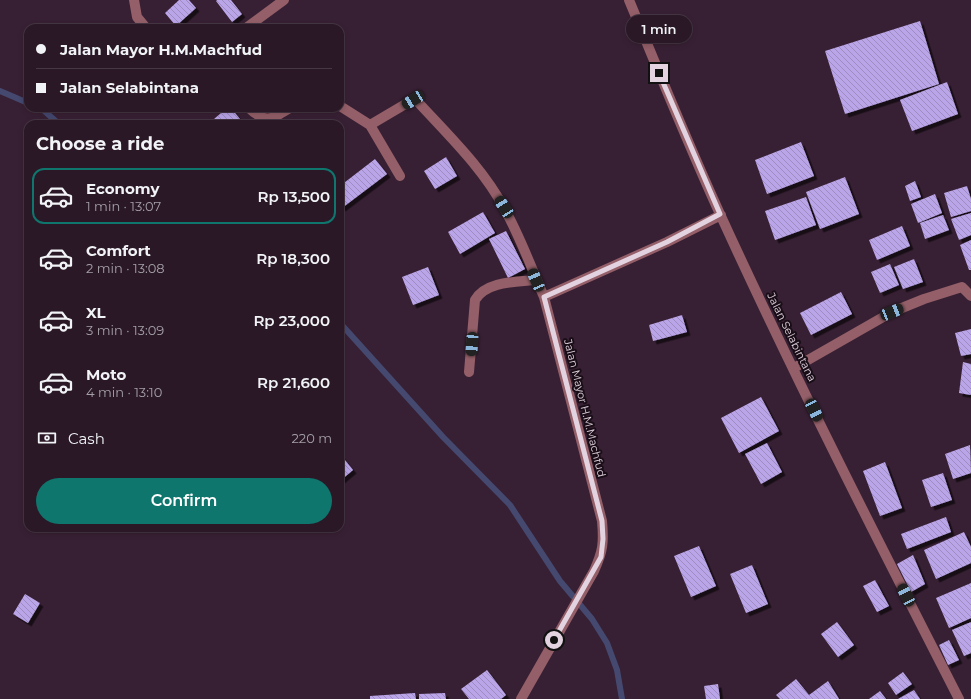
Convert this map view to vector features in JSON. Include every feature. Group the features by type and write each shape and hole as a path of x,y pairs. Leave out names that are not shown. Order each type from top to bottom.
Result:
{"street":[{"path":"134,0 137,17 143,24"},
{"path":"251,24 284,0"},
{"name":"Jalan Selabintana","path":"629,0 720,214 878,541 959,699"},
{"name":"Jalan Mayor H.M.Machfud","path":"370,125 413,100 417,102 485,178 504,207 544,297 602,521 603,539 601,557 594,571 521,699"},
{"path":"344,109 370,125 400,176"},
{"path":"253,112 256,115 266,119 272,118 283,112"},
{"path":"544,297 667,242 720,214"},
{"path":"469,372 475,300 478,295 497,285 536,280"},
{"path":"794,368 892,312 924,299 962,287 971,296"}],"building":[{"path":"179,0 189,0 196,8 178,24 174,24 165,13"},
{"path":"231,0 242,14 232,22 216,1"},
{"path":"920,21 939,84 845,114 825,51"},
{"path":"947,82 958,114 912,131 900,100"},
{"path":"222,112 234,112 241,120 213,120"},
{"path":"801,142 814,176 767,194 755,160"},
{"path":"446,157 457,176 435,189 424,171"},
{"path":"375,159 387,174 344,206 344,183"},
{"path":"845,177 859,214 820,229 806,192"},
{"path":"915,181 921,197 910,201 905,186"},
{"path":"967,186 971,199 971,211 951,217 944,193"},
{"path":"935,194 942,213 918,223 911,204"},
{"path":"806,197 816,225 775,240 765,211"},
{"path":"483,212 495,233 460,254 448,232"},
{"path":"971,213 971,235 959,240 951,219"},
{"path":"943,215 949,230 925,239 920,223"},
{"path":"902,226 910,246 877,260 869,240"},
{"path":"506,231 525,269 508,278 489,239"},
{"path":"971,240 971,270 969,270 960,245"},
{"path":"914,259 923,282 903,289 894,267"},
{"path":"890,264 899,285 880,293 871,272"},
{"path":"428,267 439,295 413,305 402,277"},
{"path":"841,292 852,314 811,335 800,313"},
{"path":"682,315 687,332 653,341 649,325"},
{"path":"971,329 971,354 961,356 955,333"},
{"path":"963,362 971,364 971,395 959,393"},
{"path":"761,397 779,431 739,453 721,418"},
{"path":"767,443 782,472 761,484 745,454"},
{"path":"970,445 971,473 953,479 945,454"},
{"path":"344,459 353,470 344,478"},
{"path":"885,462 902,508 880,516 863,471"},
{"path":"943,473 952,500 931,507 922,480"},
{"path":"946,517 951,532 907,549 901,534"},
{"path":"964,532 971,547 971,563 936,579 924,550"},
{"path":"699,546 716,586 691,597 674,556"},
{"path":"913,555 925,584 911,592 897,564"},
{"path":"752,565 768,604 746,613 730,574"},
{"path":"875,580 889,606 877,612 863,586"},
{"path":"971,583 971,618 949,628 936,598"},
{"path":"25,594 40,603 28,623 13,614"},
{"path":"837,622 854,645 838,657 821,634"},
{"path":"971,622 971,653 964,656 952,630"},
{"path":"949,640 959,660 948,665 939,645"},
{"path":"487,670 506,695 501,699 469,699 461,689"},
{"path":"903,672 912,684 896,695 888,683"},
{"path":"796,679 809,695 828,681 839,699 780,699 776,695"},
{"path":"718,684 720,699 706,699 704,686"},
{"path":"914,690 920,699 898,699"},
{"path":"880,691 886,699 869,699"},
{"path":"415,693 416,699 370,699 370,696"},
{"path":"445,693 446,699 419,699 419,694"}],"waterway":[{"path":"0,91 24,101"},
{"path":"46,112 54,120"},
{"path":"344,327 443,437 510,505 560,581 592,619 607,643 617,670 622,699"}],"route":[{"path":"554,640 601,557 603,539 602,521 594,496 544,297 667,242 720,214 659,73"}]}
